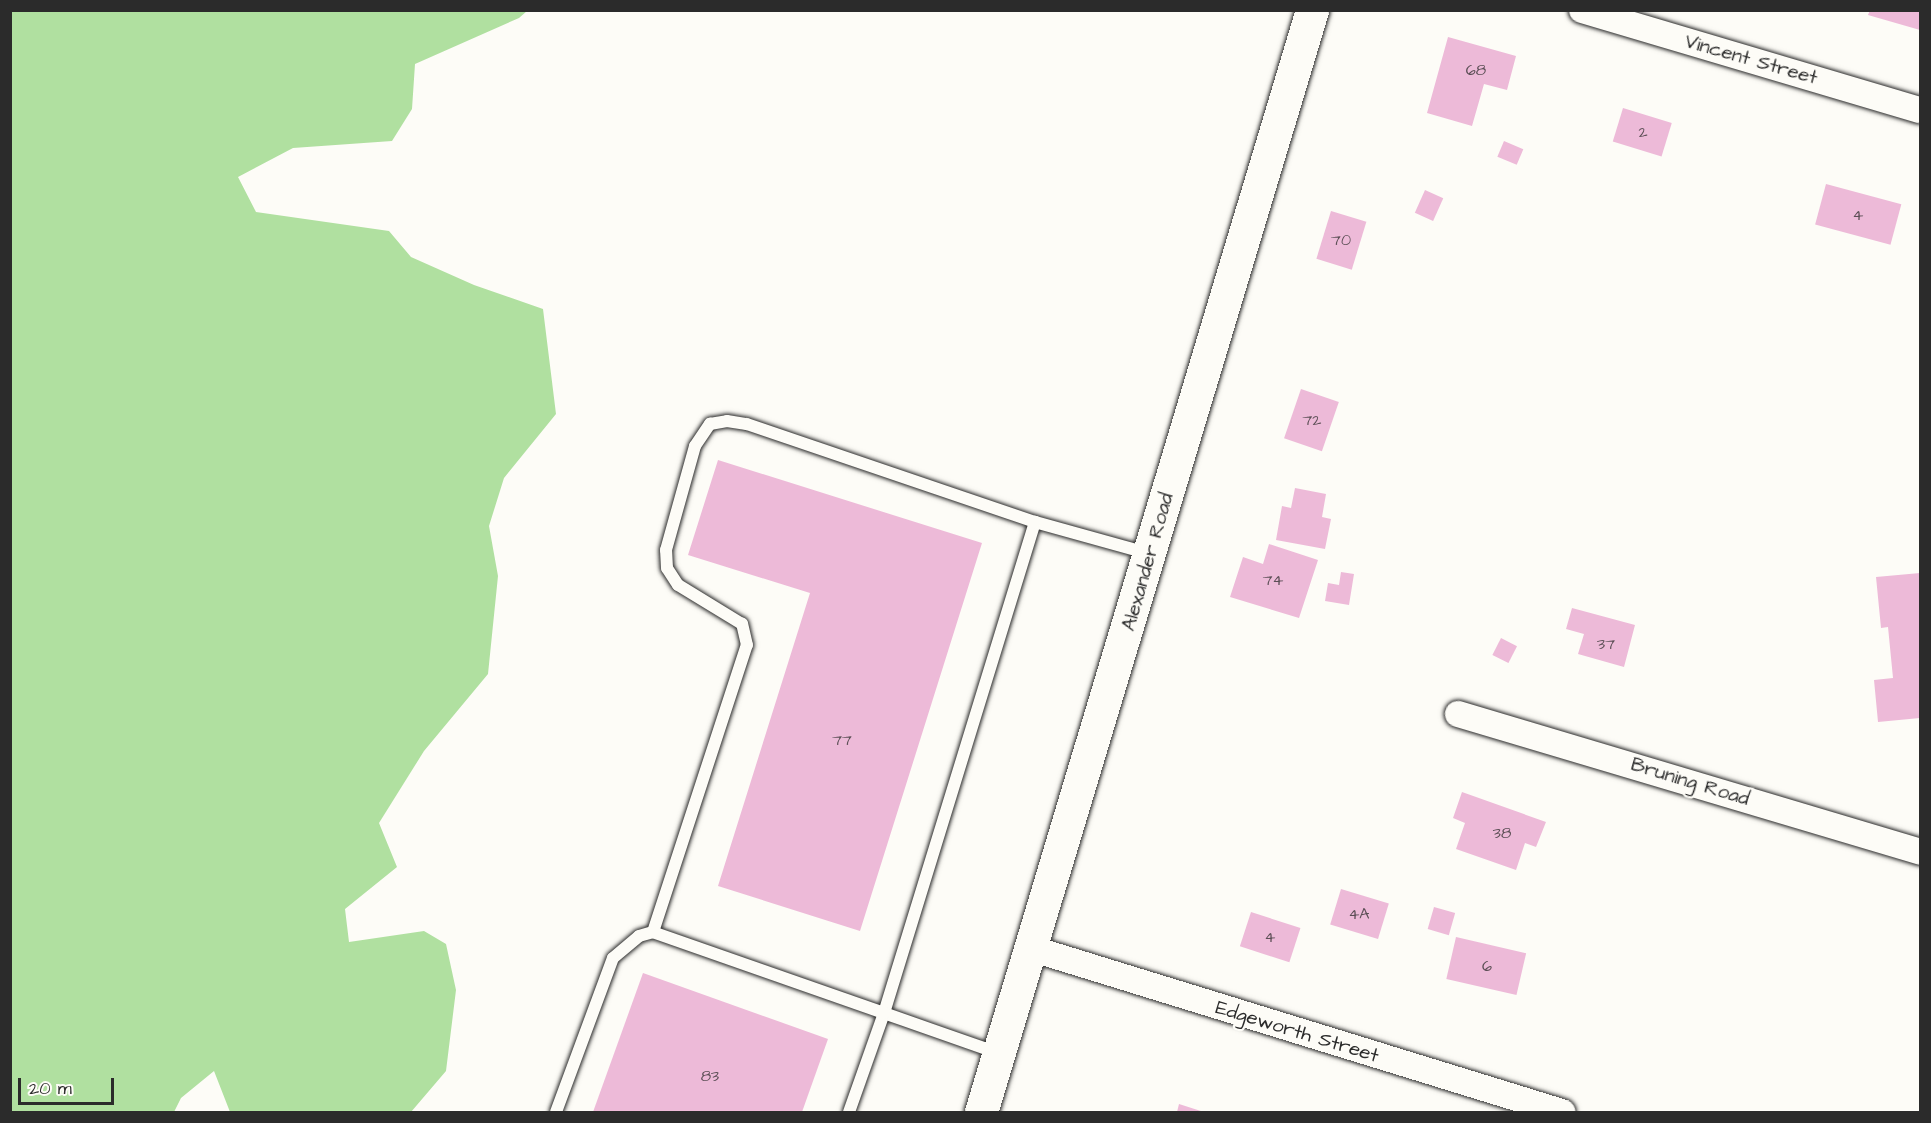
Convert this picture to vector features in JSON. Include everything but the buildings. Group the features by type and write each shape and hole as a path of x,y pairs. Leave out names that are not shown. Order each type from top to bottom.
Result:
{"street":[{"name":"Alexander Road","path":"981,1113 1033,949 1151,554 1215,325 1312,10"},
{"name":"Vincent Street","path":"1582,10 1920,110"},
{"name":"Bruning Road","path":"1458,714 1920,852"},
{"name":"Edgeworth Street","path":"1033,949 1562,1113"}],"lane":[{"path":"653,932 747,645 742,624 678,585 667,568 666,550 695,446 710,424 727,421 747,424 1035,522 1151,554"},
{"path":"849,1113 884,1012 1035,522"},
{"path":"556,1113 613,958 639,936 653,932 999,1053"}],"green space":[{"path":"10,11 527,11 519,18 415,64 412,109 392,141 293,148 238,177 256,212 389,231 411,257 474,285 543,309 556,414 504,478 489,526 498,576 488,674 424,751 379,823 397,867 345,909 349,942 424,931 446,944 456,990 446,1071 411,1112 230,1112 214,1071 181,1098 174,1112 11,1112"}]}
